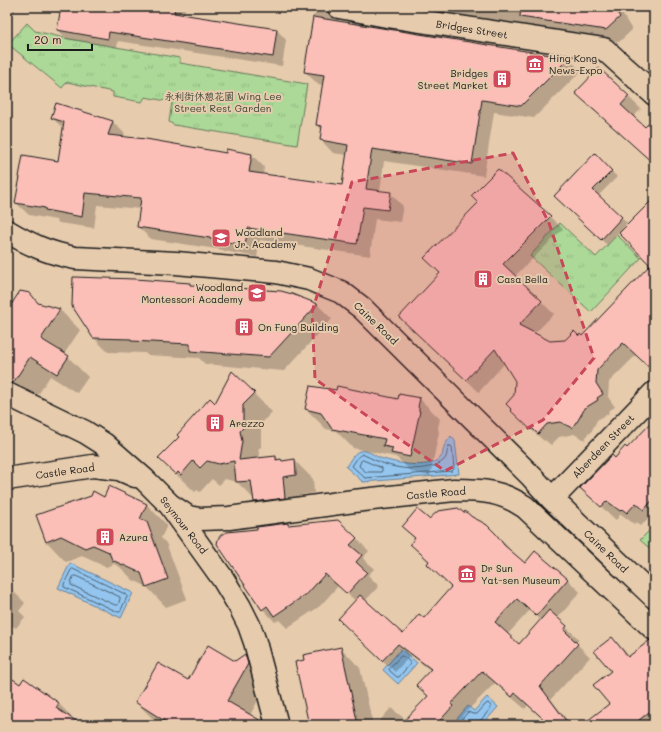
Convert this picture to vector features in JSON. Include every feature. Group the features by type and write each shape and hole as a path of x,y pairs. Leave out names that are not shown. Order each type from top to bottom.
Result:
{"street":[{"name":"Bridges Street","path":"339,7 387,16 604,49 654,94"},
{"name":"Caine Road","path":"7,231 30,244 45,250 75,258 176,263 276,272 309,279 341,292 362,308 527,472 552,499 654,597"},
{"name":"Aberdeen Street","path":"552,499 654,393"},
{"name":"Seymour Road","path":"7,394 104,444 145,480 170,505 214,566 240,607 249,625 277,725"},
{"name":"Castle Road","path":"7,479 93,466 119,469 145,480"},
{"name":"Castle Road","path":"170,505 188,517 215,519 454,490 495,493 510,498 526,507 654,629"}],"highlighted area":[{"path":"513,153 549,223 594,358 543,420 445,471 315,379 312,312 352,182"}],"green space":[{"name":"永利街休憩花園 Wing Lee Street Rest Garden","path":"27,23 35,31 69,39 180,58 180,63 307,84 297,145 174,125 169,122 172,102 145,97 142,102 113,97 113,92 67,82 62,88 8,44"},
{"path":"560,223 596,257 617,235 641,258 591,312 530,256"},
{"path":"654,526 654,552 640,540"}],"water":[{"path":"451,436 455,441 459,474 363,482 346,467 356,453 363,451 394,462 420,465 435,462 441,457 443,448"},
{"path":"70,563 133,593 121,618 58,588"},
{"path":"401,649 417,663 398,684 383,670"},
{"path":"487,697 498,707 482,725 460,725 455,721 468,706 474,711"}],"building":[{"path":"61,7 175,7 174,13 277,29 273,57 109,32 108,39 57,30"},
{"path":"521,7 614,7 620,17 606,30 520,17"},
{"path":"313,17 569,58 521,106 482,100 472,164 372,149 366,189 391,192 388,210 363,207 357,244 248,228 245,245 137,227 141,198 85,193 82,217 45,210 45,208 15,203 23,155 58,161 64,122 51,118 56,103 113,121 108,135 146,139 226,153 226,149 252,154 249,172 342,185 348,145 320,140 322,126 316,125 324,75 304,72"},
{"path":"599,68 629,96 621,105 645,127 654,118 654,164 575,93"},
{"path":"595,153 612,171 593,190 622,217 601,240 554,196"},
{"path":"498,169 551,216 503,264 542,301 519,325 550,341 565,340 574,331 579,336 580,334 582,336 650,265 619,233 654,198 654,372 623,343 597,370 596,383 603,394 597,398 598,400 585,408 572,428 560,422 547,424 538,434 532,428 531,430 510,410 511,409 506,404 514,395 515,381 495,349 466,380 399,317 440,273 424,258 478,203 471,196"},
{"path":"73,277 135,279 190,283 190,285 281,291 318,304 269,357 190,351 190,344 131,341 131,339 93,338 72,306"},
{"path":"20,291 30,293 38,303 60,309 41,339 69,356 57,374 30,357 13,383 7,382 7,311"},
{"name":"Arezzo","path":"232,371 255,393 243,405 243,428 240,431 242,441 239,460 276,456 276,460 281,459 282,461 295,459 296,475 283,477 285,498 254,502 251,481 236,482 234,461 219,464 207,461 200,468 193,461 181,475 178,472 176,475 158,458 179,437 177,435 210,398 215,403"},
{"path":"310,386 336,390 337,386 398,399 399,394 420,398 418,407 420,411 410,457 391,453 393,448 383,446 385,439 332,429 321,413 305,409"},
{"path":"654,420 654,498 644,510 636,503 627,513 622,509 620,511 607,501 601,507 580,488 612,455 615,458 625,446 627,448"},
{"name":"Azura","path":"109,486 147,504 140,519 147,522 168,579 146,587 141,573 112,560 109,552 93,545 85,548 61,536 46,542 36,515 91,496 93,491 104,497"},
{"path":"458,508 464,513 465,511 472,517 487,525 504,545 525,563 535,551 568,579 536,616 517,599 495,622 519,644 549,610 567,626 564,630 578,644 540,686 569,725 550,725 515,693 512,697 482,671 451,704 453,706 436,725 400,725 428,696 416,685 431,669 398,644 382,661 338,619 360,595 403,634 419,614 424,618 451,587 427,564 429,561 410,544 415,538 402,527 417,509 429,519 438,511"},
{"path":"338,520 357,538 350,545 362,555 356,562 367,572 347,594 325,574 308,593 274,616 267,606 262,610 217,544 221,535 227,532 257,529 257,527 288,523 288,525"},
{"path":"612,637 628,657 650,640 654,641 654,708 633,725 582,725 609,704 593,685 611,671 594,651"},
{"path":"208,645 235,661 245,654 248,664 227,701 263,722 264,725 171,725 135,702 158,663 188,680"},
{"path":"341,647 358,725 309,725 295,662 304,660 303,655"},
{"path":"7,675 20,684 24,678 59,703 56,708 82,725 7,725"}],"place":[{"name":"Hing Kong News-Expo","path":"535,64"},
{"name":"Bridges Street Market","path":"502,79"},
{"name":"Woodland Jr. Academy","path":"221,238"},
{"name":"Casa Bella","path":"483,279"},
{"name":"Woodland Montessori Academy","path":"257,293"},
{"name":"On Fung Building","path":"244,327"},
{"name":"Arezzo","path":"215,423"},
{"name":"Azura","path":"105,537"},
{"name":"Dr Sun Yat-sen Museum","path":"467,574"}]}
